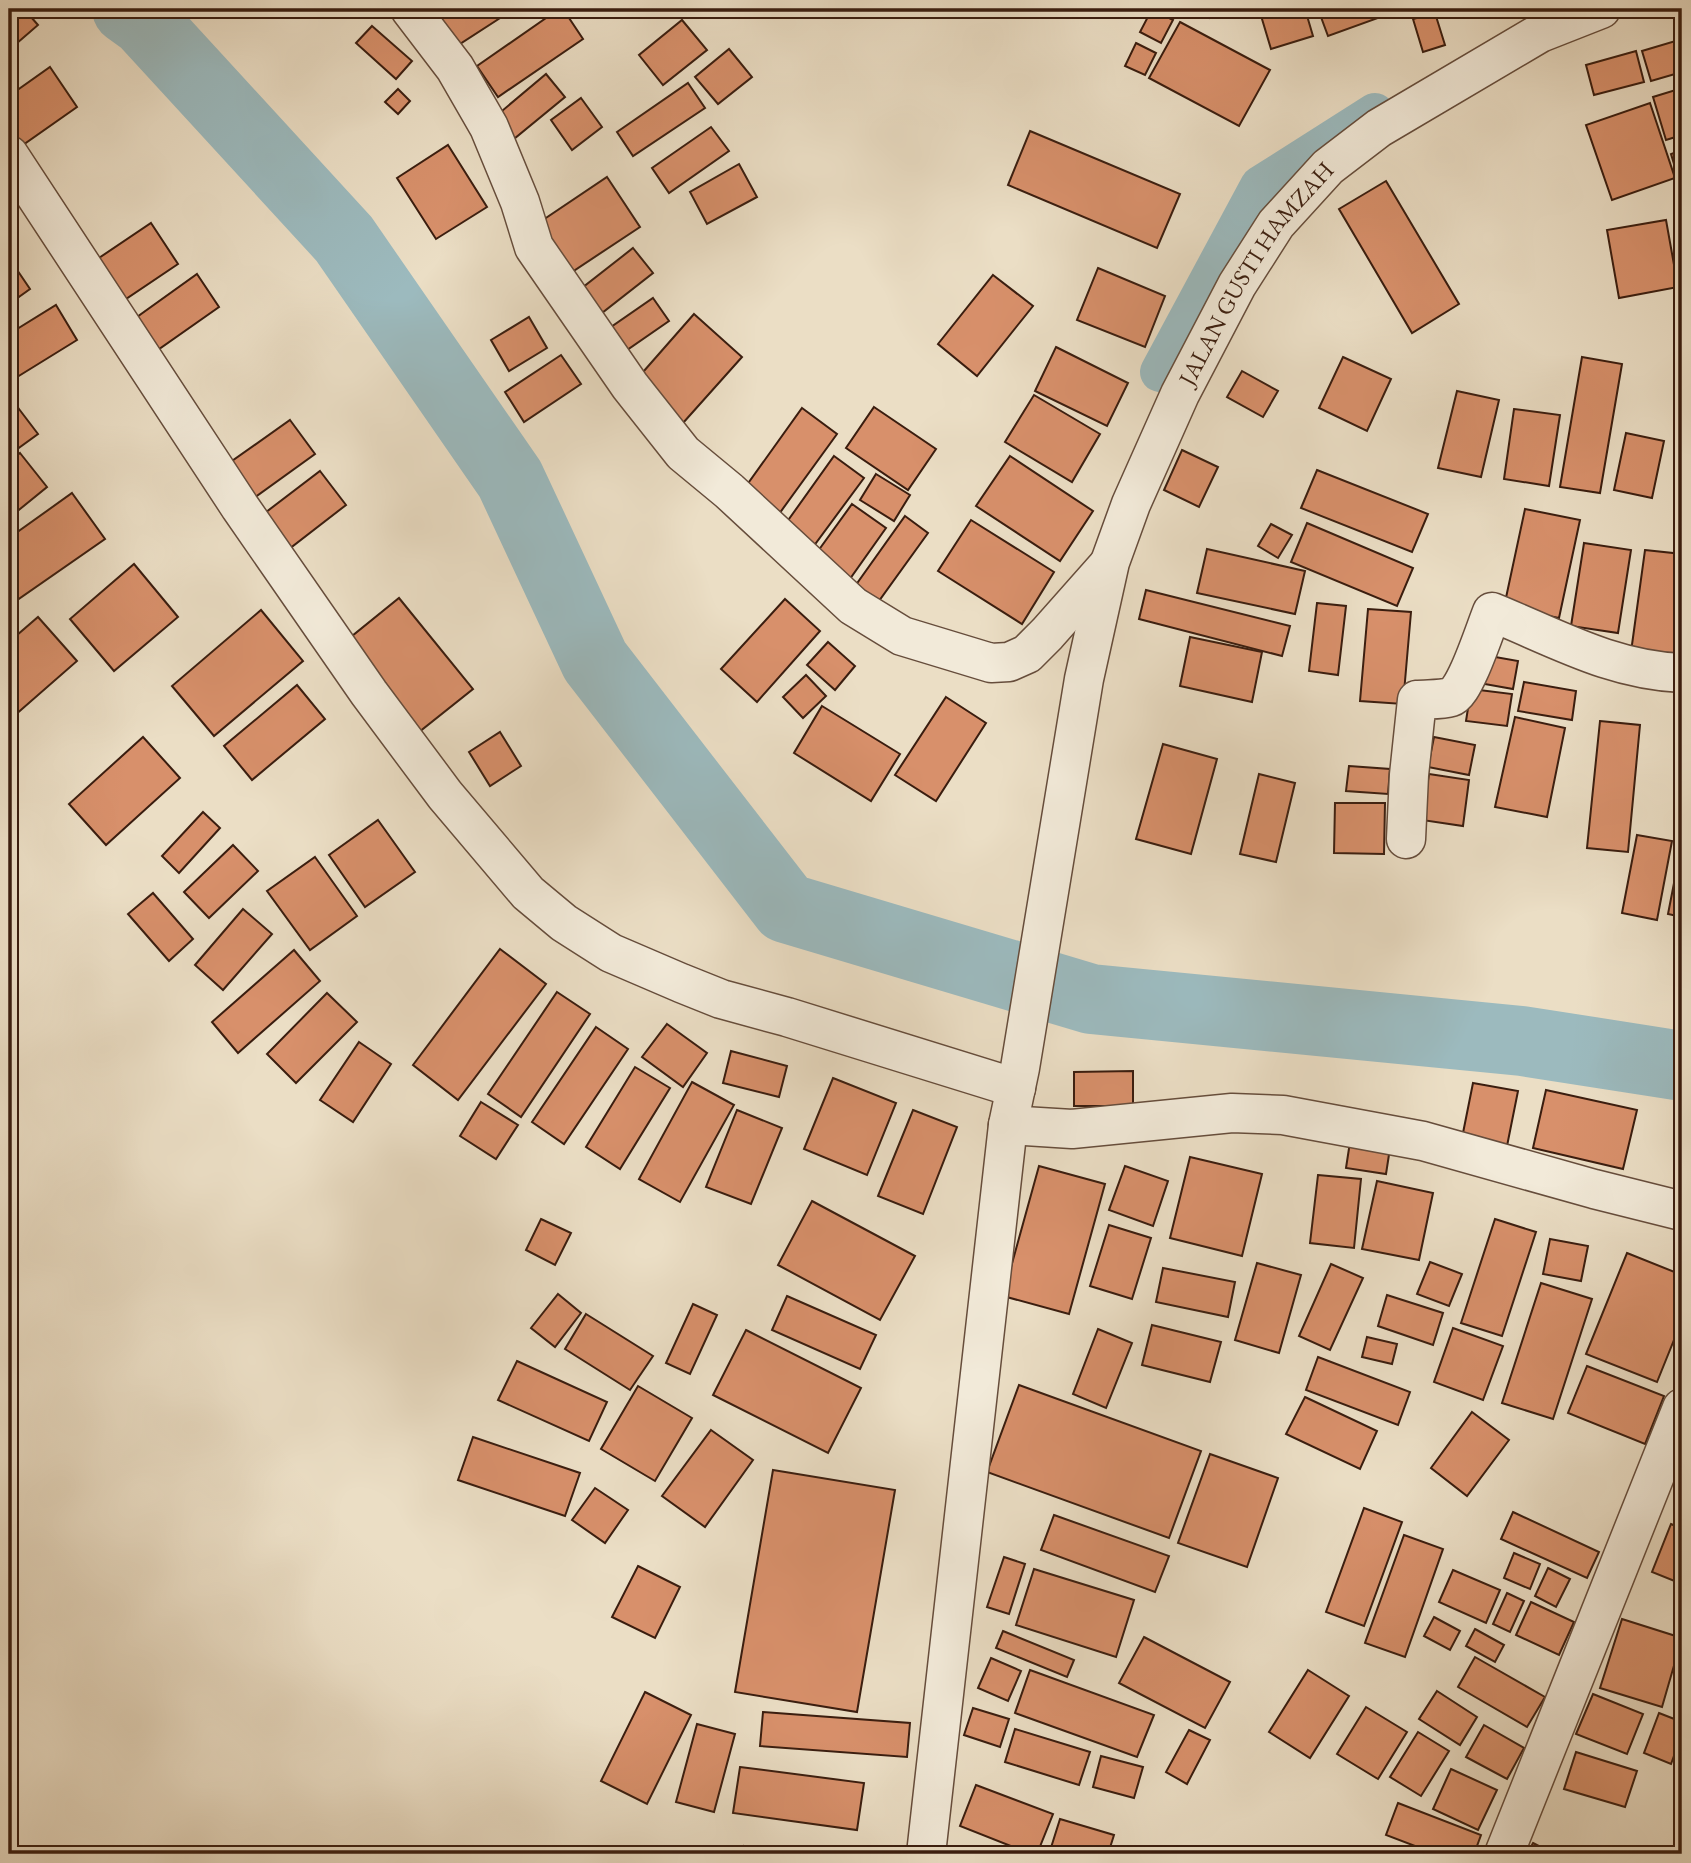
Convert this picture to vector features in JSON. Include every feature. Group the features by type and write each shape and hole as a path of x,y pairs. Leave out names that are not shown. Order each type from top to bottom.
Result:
{"street":[{"path":"410,9 455,68 489,127 520,202 534,247 630,387 682,453 729,491 853,606 902,636 991,663 1009,662 1027,654 1110,562"},
{"name":"JALAN GUSTI HAMZAH","path":"926,1854 1008,1125 1084,679 1110,562 1131,504 1180,394 1237,285 1276,224 1328,167 1379,128 1536,21 1601,9"},
{"path":"9,155 240,507 369,694 444,795 528,893 565,923 611,953 721,999 1018,1078"},
{"path":"1406,839 1417,700 1452,697 1460,691 1492,612 1578,650 1637,669 1682,673"},
{"path":"1008,1125 1072,1129 1232,1113 1283,1115 1423,1141 1682,1211"},
{"path":"1503,1854 1682,1408"}],"building":[{"path":"9,9 24,9 38,25 9,50"},
{"path":"422,9 514,9 449,51"},
{"path":"559,9 563,9 583,39 498,97 477,66"},
{"path":"1152,9 1173,20 1161,43 1140,32"},
{"path":"1193,9 1215,9 1209,18"},
{"path":"1259,9 1305,9 1313,36 1271,49"},
{"path":"1318,9 1387,9 1389,14 1328,36"},
{"path":"1435,13 1445,45 1423,52 1413,19"},
{"path":"682,20 707,50 663,85 639,55"},
{"path":"1180,22 1270,70 1239,126 1149,78"},
{"path":"372,26 412,61 396,79 356,43"},
{"path":"1682,39 1682,72 1651,81 1642,51"},
{"path":"1136,43 1156,53 1145,75 1125,66"},
{"path":"729,49 752,77 718,104 695,77"},
{"path":"1636,51 1644,82 1594,95 1586,65"},
{"path":"50,67 77,107 10,154 9,96"},
{"path":"546,74 565,97 509,143 490,121"},
{"path":"688,83 705,108 633,156 617,132"},
{"path":"1682,88 1682,135 1666,140 1653,97"},
{"path":"398,89 410,101 398,114 385,102"},
{"path":"581,98 602,127 572,150 551,120"},
{"path":"1650,103 1675,178 1612,200 1586,125"},
{"path":"711,127 729,151 669,193 652,168"},
{"path":"1030,131 1180,194 1157,248 1008,185"},
{"path":"448,145 487,207 436,239 397,178"},
{"path":"1682,150 1682,190 1671,154"},
{"path":"739,164 757,197 707,224 690,192"},
{"path":"607,177 640,227 566,276 534,226"},
{"path":"1386,181 1459,304 1412,333 1339,209"},
{"path":"1666,220 1678,287 1619,298 1607,230"},
{"path":"151,223 178,264 114,307 87,266"},
{"path":"633,248 653,273 593,320 573,295"},
{"path":"9,258 30,289 9,304"},
{"path":"1098,268 1165,296 1145,347 1077,320"},
{"path":"197,274 219,307 152,354 130,322"},
{"path":"993,275 1033,306 977,376 938,344"},
{"path":"653,298 669,321 614,359 598,336"},
{"path":"56,305 77,340 9,382 9,334"},
{"path":"694,314 742,357 683,423 636,380"},
{"path":"529,317 547,348 509,371 491,340"},
{"path":"1056,347 1128,383 1107,426 1035,391"},
{"path":"561,355 581,384 524,422 505,392"},
{"path":"1343,357 1391,379 1367,431 1319,408"},
{"path":"1582,357 1622,364 1600,493 1560,487"},
{"path":"1242,371 1278,391 1263,417 1227,397"},
{"path":"1457,391 1499,400 1481,477 1438,468"},
{"path":"1034,395 1100,434 1072,482 1005,442"},
{"path":"874,407 936,449 908,490 846,448"},
{"path":"802,408 837,434 779,514 744,489"},
{"path":"19,409 38,434 9,455 9,417"},
{"path":"1514,409 1560,415 1549,486 1504,479"},
{"path":"290,420 315,454 247,503 222,468"},
{"path":"1626,433 1664,441 1652,498 1614,490"},
{"path":"1182,450 1218,467 1199,507 1164,490"},
{"path":"20,453 47,487 9,518 9,462"},
{"path":"834,456 864,478 813,547 784,526"},
{"path":"1010,456 1093,511 1060,561 976,506"},
{"path":"1317,470 1428,514 1412,552 1301,508"},
{"path":"320,471 346,505 280,556 253,522"},
{"path":"876,474 910,495 894,521 860,500"},
{"path":"72,493 105,539 10,605 9,538"},
{"path":"852,504 886,528 847,583 813,558"},
{"path":"1525,509 1580,520 1559,618 1504,607"},
{"path":"905,516 928,533 876,605 853,589"},
{"path":"971,520 1054,572 1022,624 938,571"},
{"path":"1307,523 1413,568 1397,606 1291,562"},
{"path":"1271,524 1292,535 1278,558 1258,546"},
{"path":"1584,543 1631,550 1618,633 1571,626"},
{"path":"1207,549 1305,571 1295,614 1197,593"},
{"path":"1645,550 1682,554 1682,613 1676,658 1631,652"},
{"path":"134,564 178,617 114,671 70,619"},
{"path":"1146,590 1290,626 1282,656 1139,619"},
{"path":"399,598 473,689 414,736 341,645"},
{"path":"785,599 820,631 757,702 721,669"},
{"path":"1317,603 1346,606 1338,675 1309,671"},
{"path":"1368,609 1411,612 1403,704 1360,701"},
{"path":"261,610 303,661 214,736 172,686"},
{"path":"38,617 77,661 14,716 9,709 9,642"},
{"path":"1190,637 1262,652 1252,702 1180,686"},
{"path":"828,642 855,666 835,690 807,665"},
{"path":"1484,655 1518,661 1513,689 1479,683"},
{"path":"806,675 826,696 803,718 783,697"},
{"path":"1524,682 1576,691 1572,720 1518,711"},
{"path":"297,685 325,719 252,780 224,746"},
{"path":"1471,689 1512,694 1507,726 1466,721"},
{"path":"946,697 986,723 936,801 895,775"},
{"path":"822,706 900,754 871,801 794,753"},
{"path":"1515,717 1565,728 1547,817 1495,807"},
{"path":"1600,721 1640,725 1628,852 1587,848"},
{"path":"500,732 521,766 490,786 469,752"},
{"path":"143,737 180,778 106,845 69,804"},
{"path":"1434,737 1475,745 1469,775 1428,767"},
{"path":"1163,744 1217,759 1191,854 1136,839"},
{"path":"1349,766 1390,769 1388,794 1346,791"},
{"path":"1259,774 1295,783 1276,862 1240,854"},
{"path":"1429,774 1469,780 1463,826 1422,820"},
{"path":"1335,803 1385,803 1384,854 1334,853"},
{"path":"203,812 220,828 179,873 162,856"},
{"path":"378,820 415,872 365,907 329,855"},
{"path":"1637,835 1672,841 1657,920 1622,913"},
{"path":"1682,842 1682,917 1668,914"},
{"path":"233,845 258,871 209,918 184,892"},
{"path":"315,857 357,916 310,950 267,891"},
{"path":"153,893 193,939 169,961 128,914"},
{"path":"243,909 272,934 223,990 195,965"},
{"path":"500,949 546,984 458,1100 413,1065"},
{"path":"294,950 320,981 238,1053 212,1022"},
{"path":"557,992 590,1014 521,1117 488,1094"},
{"path":"327,993 357,1022 296,1083 267,1054"},
{"path":"667,1024 707,1053 683,1087 642,1057"},
{"path":"596,1027 628,1049 564,1144 532,1122"},
{"path":"359,1042 391,1064 353,1122 320,1100"},
{"path":"731,1051 787,1066 779,1097 723,1083"},
{"path":"635,1067 670,1088 620,1169 586,1147"},
{"path":"1133,1071 1133,1106 1074,1106 1074,1072"},
{"path":"833,1078 896,1103 867,1175 804,1149"},
{"path":"692,1082 734,1105 680,1202 639,1179"},
{"path":"1473,1083 1518,1091 1507,1146 1462,1138"},
{"path":"1546,1090 1637,1110 1623,1169 1533,1148"},
{"path":"481,1102 518,1125 496,1159 460,1136"},
{"path":"737,1110 782,1128 751,1204 706,1187"},
{"path":"913,1110 957,1127 923,1214 878,1196"},
{"path":"1350,1142 1390,1148 1386,1174 1346,1168"},
{"path":"1190,1157 1262,1174 1242,1256 1170,1238"},
{"path":"1039,1166 1105,1184 1069,1314 1003,1296"},
{"path":"1125,1166 1168,1181 1153,1226 1109,1210"},
{"path":"1318,1175 1361,1179 1354,1248 1310,1243"},
{"path":"1377,1181 1433,1193 1419,1260 1362,1249"},
{"path":"812,1201 915,1256 880,1320 778,1265"},
{"path":"541,1219 571,1233 555,1265 526,1250"},
{"path":"1495,1219 1536,1232 1502,1336 1461,1323"},
{"path":"1109,1225 1151,1238 1132,1299 1090,1286"},
{"path":"1550,1239 1588,1246 1581,1281 1543,1274"},
{"path":"1627,1253 1682,1275 1682,1320 1657,1382 1586,1354"},
{"path":"1430,1262 1462,1274 1449,1306 1417,1294"},
{"path":"1257,1263 1301,1275 1279,1353 1235,1340"},
{"path":"1331,1264 1363,1278 1330,1350 1299,1336"},
{"path":"1163,1268 1235,1282 1228,1317 1156,1302"},
{"path":"1541,1283 1592,1299 1553,1419 1502,1403"},
{"path":"558,1294 581,1313 555,1347 531,1328"},
{"path":"1387,1295 1443,1313 1433,1345 1378,1326"},
{"path":"787,1296 876,1335 860,1369 772,1330"},
{"path":"693,1304 717,1315 690,1374 666,1363"},
{"path":"586,1314 653,1356 630,1390 565,1349"},
{"path":"1152,1325 1221,1342 1210,1382 1142,1365"},
{"path":"1453,1328 1503,1346 1483,1400 1434,1382"},
{"path":"1098,1329 1132,1343 1106,1408 1073,1394"},
{"path":"746,1330 861,1388 828,1453 713,1395"},
{"path":"1367,1337 1397,1344 1392,1364 1362,1357"},
{"path":"1318,1357 1410,1392 1398,1425 1306,1390"},
{"path":"517,1361 607,1402 589,1441 498,1400"},
{"path":"1587,1366 1664,1396 1645,1444 1568,1413"},
{"path":"1019,1385 1201,1451 1169,1538 987,1472"},
{"path":"638,1386 692,1418 655,1481 601,1449"},
{"path":"1305,1397 1377,1431 1360,1469 1286,1434"},
{"path":"1472,1412 1509,1440 1467,1496 1431,1468"},
{"path":"711,1430 753,1460 705,1527 662,1496"},
{"path":"473,1437 580,1473 565,1516 458,1480"},
{"path":"1210,1454 1278,1478 1247,1567 1178,1543"},
{"path":"773,1470 895,1490 857,1712 735,1692"},
{"path":"595,1488 628,1510 605,1543 572,1520"},
{"path":"1364,1508 1402,1522 1364,1626 1326,1612"},
{"path":"1513,1512 1599,1552 1587,1578 1501,1539"},
{"path":"1054,1515 1169,1556 1155,1592 1041,1550"},
{"path":"1671,1524 1682,1529 1682,1584 1652,1572"},
{"path":"1404,1535 1443,1549 1405,1657 1365,1643"},
{"path":"1514,1553 1540,1564 1530,1589 1504,1578"},
{"path":"1004,1557 1025,1564 1009,1614 987,1607"},
{"path":"638,1566 680,1587 655,1638 612,1617"},
{"path":"1548,1568 1570,1579 1556,1607 1535,1596"},
{"path":"1034,1569 1134,1600 1116,1657 1016,1625"},
{"path":"1453,1570 1500,1590 1486,1623 1439,1602"},
{"path":"1507,1593 1524,1601 1510,1632 1493,1624"},
{"path":"1531,1602 1574,1622 1559,1655 1516,1635"},
{"path":"1434,1617 1460,1631 1450,1650 1424,1636"},
{"path":"1622,1619 1682,1638 1662,1707 1600,1688"},
{"path":"1475,1629 1504,1645 1495,1662 1466,1646"},
{"path":"1003,1631 1074,1660 1067,1677 996,1648"},
{"path":"1144,1637 1230,1682 1205,1728 1119,1683"},
{"path":"1475,1657 1545,1697 1527,1727 1458,1687"},
{"path":"991,1658 1021,1671 1008,1701 978,1688"},
{"path":"1030,1670 1154,1715 1137,1757 1015,1713"},
{"path":"1308,1670 1349,1696 1310,1758 1269,1732"},
{"path":"1437,1691 1477,1717 1460,1745 1419,1719"},
{"path":"645,1692 691,1715 647,1804 601,1781"},
{"path":"1593,1694 1643,1714 1627,1754 1576,1734"},
{"path":"1366,1707 1407,1732 1378,1779 1337,1754"},
{"path":"973,1708 1009,1719 1000,1747 964,1735"},
{"path":"763,1712 910,1723 907,1757 760,1746"},
{"path":"1659,1713 1682,1722 1682,1734 1671,1764 1644,1753"},
{"path":"697,1724 735,1734 714,1812 676,1802"},
{"path":"1484,1725 1524,1748 1507,1779 1466,1757"},
{"path":"1015,1729 1090,1752 1079,1785 1005,1762"},
{"path":"1189,1730 1210,1740 1187,1784 1166,1772"},
{"path":"1418,1732 1449,1751 1421,1796 1390,1777"},
{"path":"1576,1752 1637,1771 1625,1807 1564,1789"},
{"path":"1101,1756 1143,1767 1134,1798 1093,1787"},
{"path":"740,1767 864,1783 857,1830 733,1813"},
{"path":"1451,1769 1497,1790 1478,1830 1433,1809"},
{"path":"976,1785 1053,1814 1037,1854 960,1826"},
{"path":"1398,1803 1481,1835 1474,1854 1436,1854 1386,1835"},
{"path":"1060,1819 1114,1835 1108,1854 1049,1854"},
{"path":"1533,1843 1554,1854 1527,1854"},
{"path":"744,1846 790,1854 742,1854"}],"waterway":[{"path":"127,9 145,22 344,239 510,479 595,661 786,908 1091,999 1522,1041 1682,1066"},
{"path":"1160,372 1260,186 1375,113"}]}
